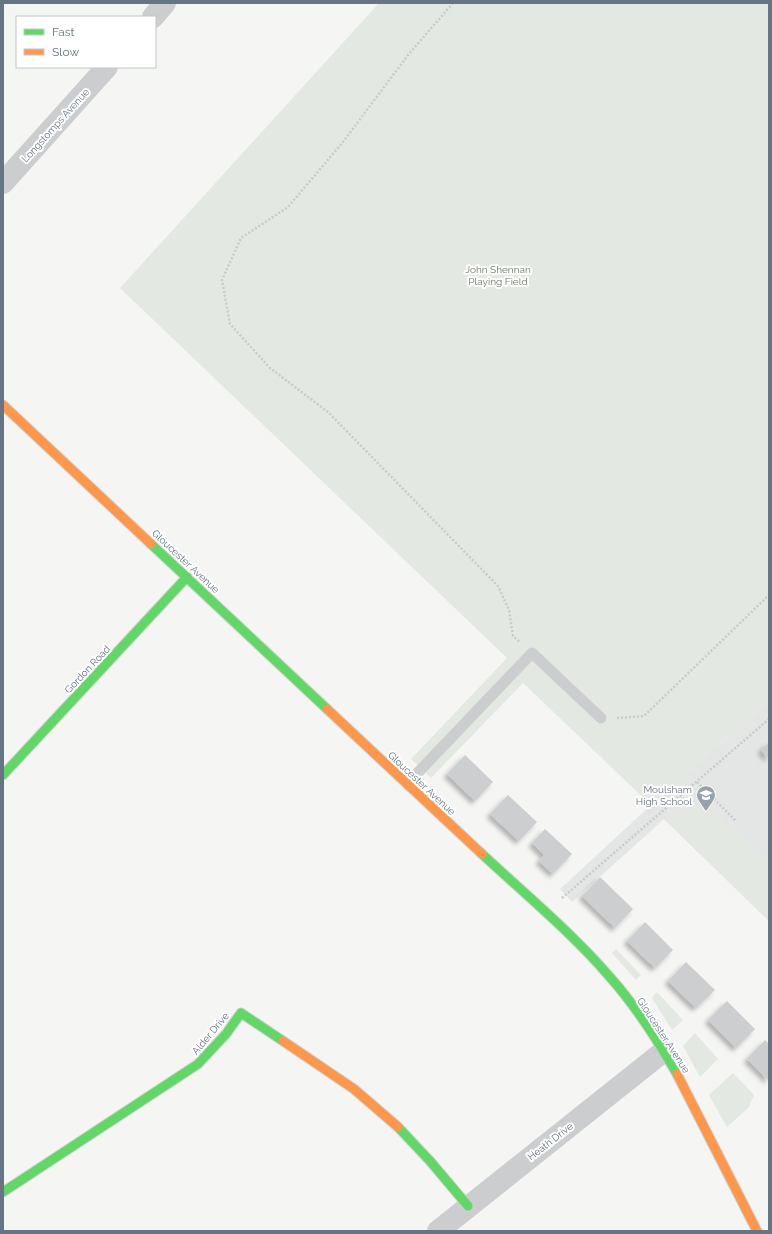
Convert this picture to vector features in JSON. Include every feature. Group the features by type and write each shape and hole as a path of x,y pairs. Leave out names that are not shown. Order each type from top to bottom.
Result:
{"street":[{"path":"154,16 165,3"},
{"name":"Longstomps Avenue","path":"3,183 107,68"},
{"name":"Gloucester Avenue","path":"3,405 545,913 609,976 639,1013 664,1051 686,1090 757,1231"},
{"name":"Gordon Road","path":"3,775 187,578"},
{"name":"Alder Drive","path":"3,1192 198,1064 226,1034 241,1012 331,1074 389,1118 418,1146 468,1206"},
{"name":"Heath Drive","path":"438,1231 664,1051"}],"lane":[{"path":"407,784 532,653 600,718"}],"path":[{"path":"453,3 408,55 343,142 288,207 241,238 222,280 230,324 270,368 328,412 498,586 509,610 513,636 532,653"},
{"path":"600,718 644,716 769,595"},
{"path":"545,913 769,719"},
{"path":"697,782 736,821"}],"shaded area":[{"name":"Moulsham High School","path":"769,701 769,921 664,819 572,902 560,889 651,805"}],"green space":[{"name":"John Shennan Playing Field","path":"379,3 769,3 769,701 651,805 523,683 431,778 411,759 507,658 120,288"},
{"path":"703,801 769,862 769,921 664,819"},
{"path":"616,949 641,975 636,980 612,953"},
{"path":"657,992 683,1020 672,1030 652,998"},
{"path":"695,1033 718,1059 700,1077 683,1046"},
{"path":"733,1073 754,1095 749,1107 727,1127 709,1095"}],"building":[{"path":"769,742 769,759 761,750"},
{"path":"465,755 493,782 475,801 447,774"},
{"path":"508,795 537,822 519,841 490,814"},
{"path":"545,829 572,854 553,874 539,861 544,855 532,843"},
{"path":"600,877 633,909 615,928 582,896"},
{"path":"645,922 673,950 655,968 627,941"},
{"path":"686,962 715,990 696,1008 668,981"},
{"path":"727,1001 755,1029 736,1048 708,1020"},
{"path":"765,1040 769,1044 769,1081 747,1059"}],"traffic: fast":[{"path":"151,544 327,709"},
{"path":"3,775 187,577"},
{"path":"482,854 579,944 609,976 646,1023 677,1074"},
{"path":"3,1192 198,1064 226,1034 241,1013 283,1041"},
{"path":"398,1127 430,1161 468,1206"}],"traffic: slow":[{"path":"3,405 151,544"},
{"path":"327,709 482,854"},
{"path":"283,1041 354,1089 398,1127"},
{"path":"677,1074 757,1231"}],"place":[{"name":"Moulsham High School","path":"706,812"}]}
